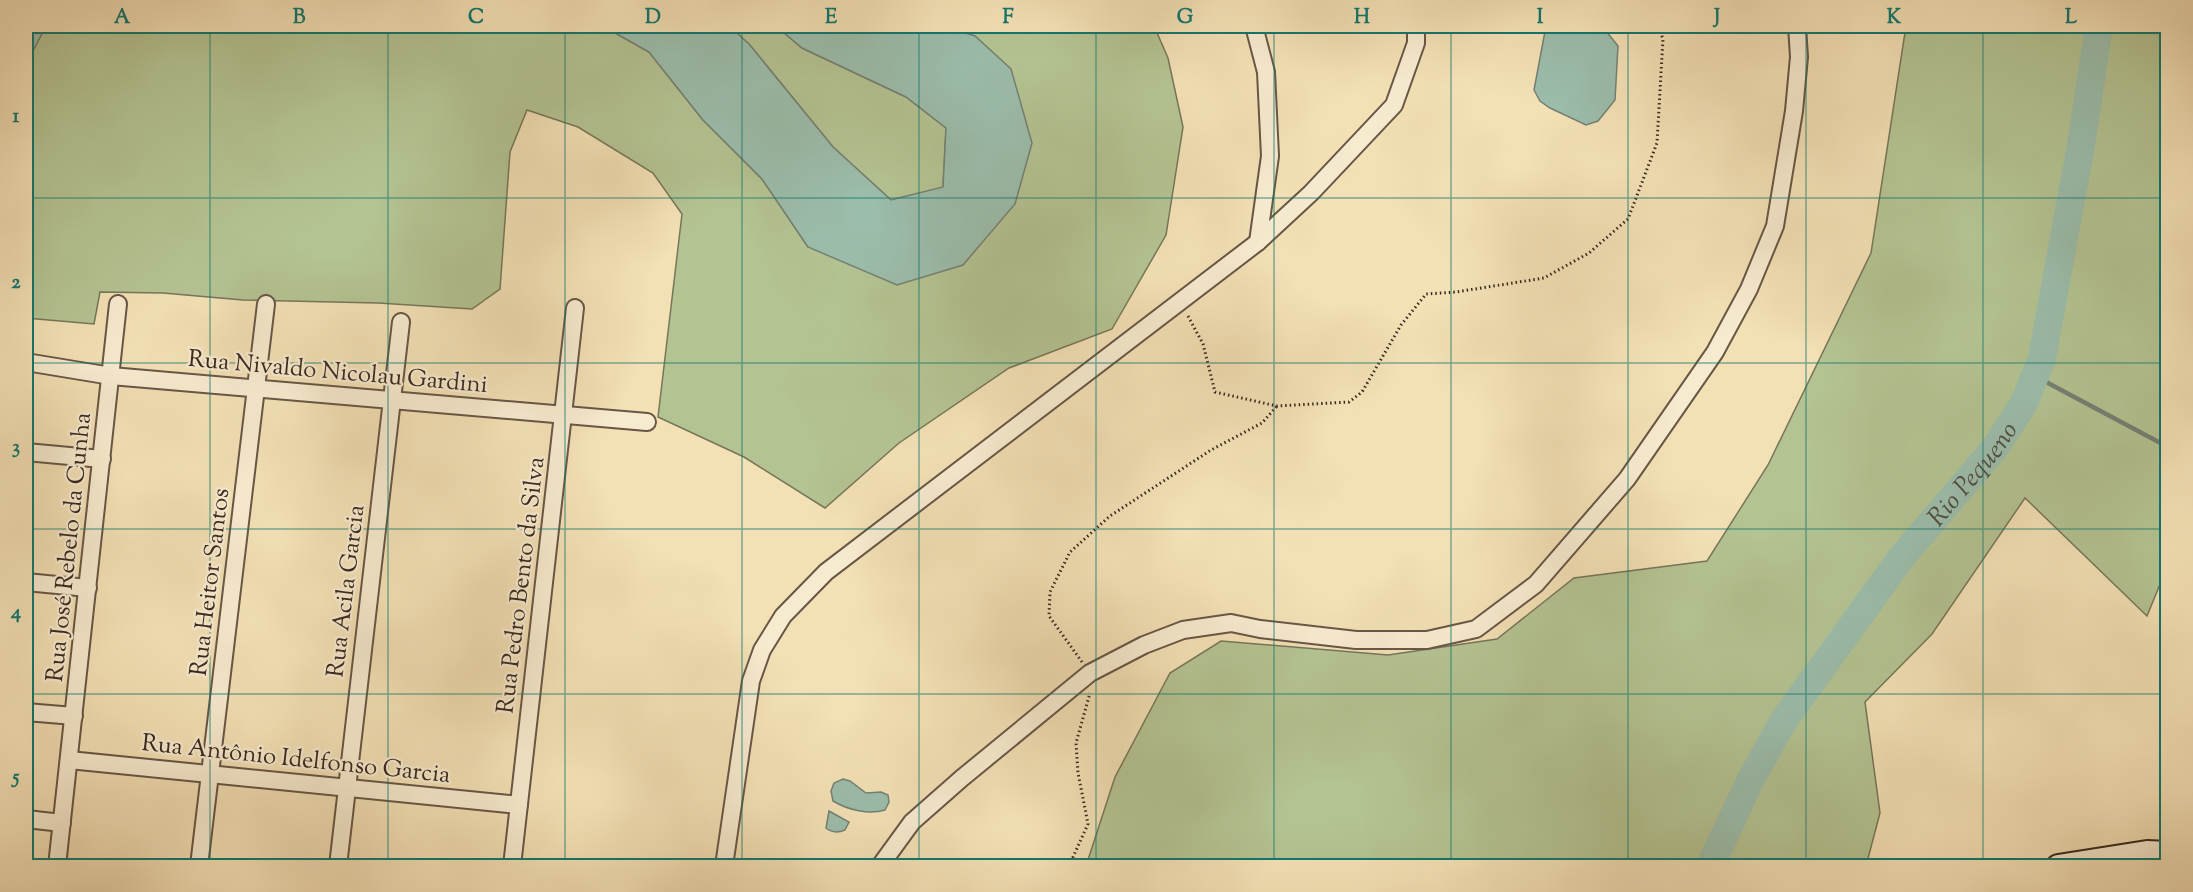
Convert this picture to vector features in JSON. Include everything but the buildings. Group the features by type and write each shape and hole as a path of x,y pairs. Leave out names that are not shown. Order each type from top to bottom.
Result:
{"main road":[{"path":"2058,867 2146,852 2168,853"}],"street":[{"path":"1254,26 1266,72 1270,156 1258,242"},
{"path":"724,867 750,681 762,650 783,616 826,572 1258,242 1311,193 1394,105 1416,43 1416,26"},
{"path":"880,867 912,822 1090,673 1144,645 1182,630 1231,623 1260,629 1356,640 1427,640 1476,629 1536,585 1627,479 1715,352 1749,289 1775,226 1794,111 1799,57 1797,26"},
{"name":"Rua José Rebelo da Cunha","path":"57,867 118,304"},
{"name":"Rua Heitor Santos","path":"199,867 266,304"},
{"name":"Rua Pedro Bento da Silva","path":"512,867 575,308"},
{"name":"Rua Acila Garcia","path":"338,867 401,322"},
{"name":"Rua Nivaldo Nicolau Gardini","path":"26,362 111,376 647,422"},
{"path":"26,452 102,459"},
{"path":"26,582 88,588"},
{"path":"26,712 74,716"},
{"name":"Rua Antônio Idelfonso Garcia","path":"69,760 519,805"},
{"path":"26,819 62,823"}],"path":[{"path":"1180,301 1203,344 1215,392 1277,406 1349,402 1362,392 1401,325 1426,294 1456,292 1544,278 1589,253 1628,219 1658,142 1664,39 1658,26"},
{"path":"1070,867 1088,824 1078,773 1076,743 1090,695 1090,673 1049,616 1050,592 1070,552 1110,516 1211,450 1262,423 1277,406"}],"green space":[{"path":"46,26 603,26 649,52 703,120 762,179 808,247 963,265 975,36 943,26 1154,26 1168,58 1183,127 1166,235 1112,329 1009,368 899,443 825,508 744,457 658,417 682,214 653,173 578,127 527,110 510,152 500,289 472,309 378,303 243,300 163,293 100,292 94,324 26,318 26,64"},
{"path":"729,26 776,26 802,48 906,97 946,128 943,188 891,200 833,147 749,44"},
{"path":"1906,26 2148,26 2167,37 2168,309 2160,346 2168,354 2167,567 2147,616 2025,498 1932,634 1865,702 1880,813 1866,866 1086,866 1115,777 1170,673 1221,641 1388,655 1497,639 1574,578 1707,561 1768,465 1871,253"}],"shaded area":[{"path":"26,26 46,26 26,64"},
{"path":"603,26 729,26 749,44 833,147 891,200 943,187 946,128 906,97 802,48 776,26 943,26 975,36 1011,69 1032,143 1015,204 963,265 897,285 808,247 762,179 703,120 649,52"},
{"path":"1546,26 1602,26 1618,46 1615,100 1598,121 1586,125 1540,101 1534,90"},
{"path":"843,779 850,781 866,793 881,792 888,795 889,802 885,810 859,811 833,801 831,791 834,783"},
{"path":"829,811 849,822 845,830 835,832 826,828"}],"waterway":[{"name":"Rio Pequeno","path":"1710,866 1751,779 1784,720 1901,558 1995,448 2024,403 2042,358 2081,145 2099,26"},
{"path":"2036,373 2048,383 2168,447"}]}
